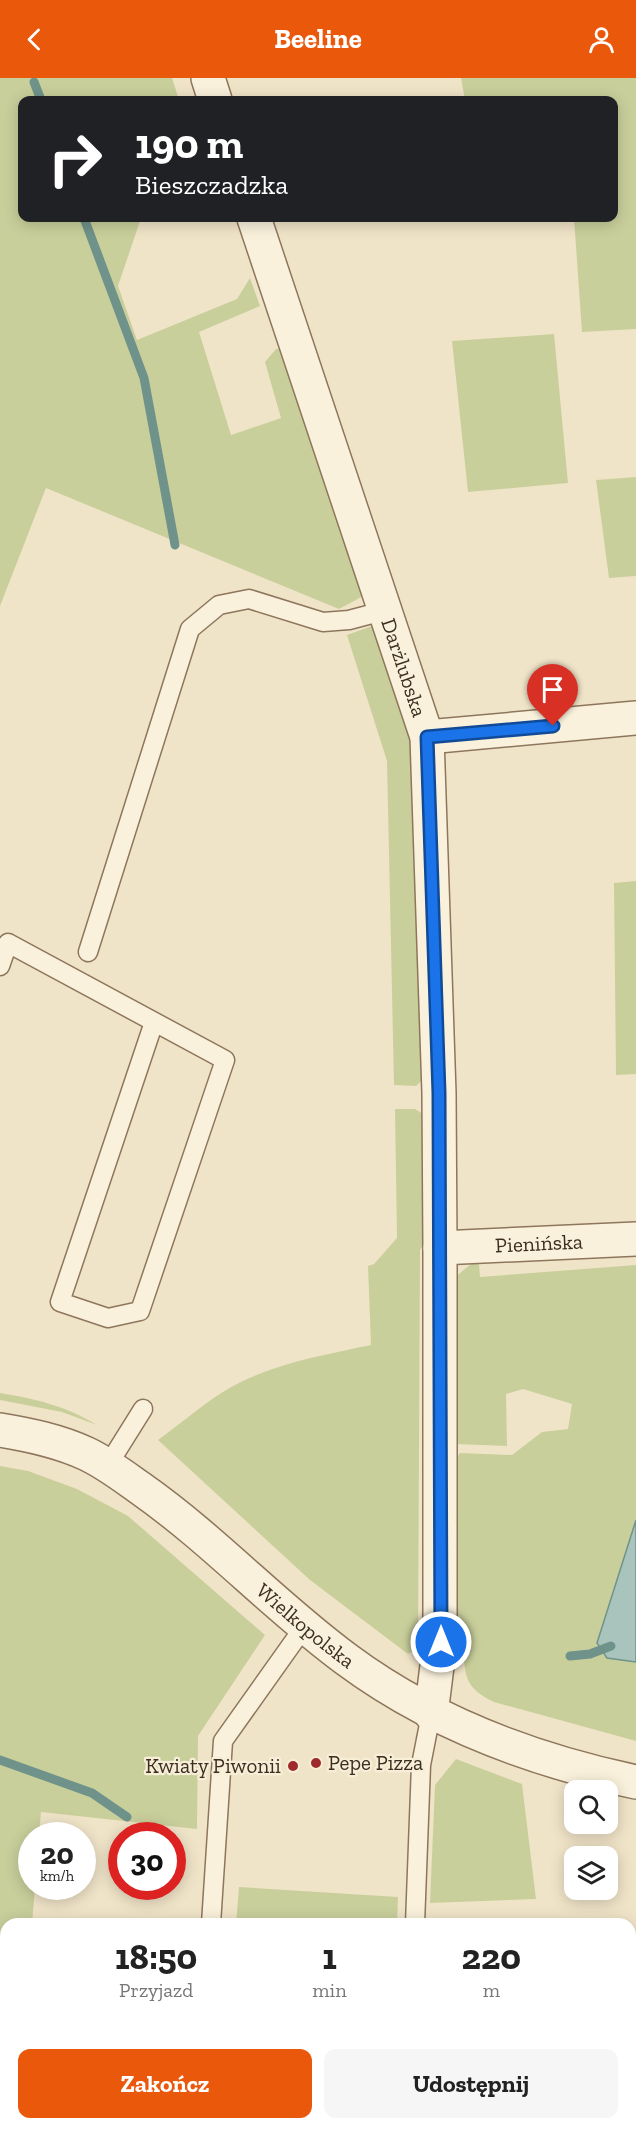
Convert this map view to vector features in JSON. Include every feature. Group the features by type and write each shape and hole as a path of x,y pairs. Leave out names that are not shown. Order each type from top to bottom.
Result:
{"street":[{"path":"208,78 214,96"},
{"name":"Darżlubska","path":"255,222 383,611 427,737 439,1093 440,1248 441,1642 431,1714"},
{"path":"427,737 636,718"},
{"name":"Pienińska","path":"440,1248 636,1239"},
{"name":"Wielkopolska","path":"0,1430 42,1438 87,1454 108,1465 178,1515 304,1628 348,1660 431,1714 514,1748 636,1782"}],"lane":[{"path":"88,952 190,629 219,605 249,599 323,622 349,620 383,611"},
{"path":"0,966 8,943 225,1060 140,1311 108,1317 60,1302 153,1022"},
{"path":"108,1465 143,1409"},
{"path":"211,1918 224,1741 304,1628"},
{"path":"415,1918 421,1765 431,1714"}],"green space":[{"path":"0,78 172,78 178,96 18,96 18,222 140,222 118,286 137,340 237,299 250,278 260,306 199,332 231,435 281,418 265,362 276,349 282,348 365,595 339,609 46,488 0,606"},
{"path":"461,78 636,78 636,329 582,332 574,222 618,222 618,96 464,96"},
{"path":"554,334 568,483 468,492 452,341"},
{"path":"636,477 636,576 609,578 596,480"},
{"path":"375,625 410,728 423,1079 416,1086 394,1085 387,761 347,635"},
{"path":"636,881 636,1074 616,1075 614,883"},
{"path":"395,1109 415,1109 423,1114 424,1244 420,1250 418,1648 408,1654 310,1580 158,1440 214,1398 249,1378 300,1361 371,1345 368,1266 374,1264 397,1238"},
{"path":"471,1264 479,1264 480,1277 636,1265 636,1520 597,1642 607,1658 636,1662 636,1741 494,1702 476,1691 468,1679 464,1664 463,1643 456,1642 455,1460 460,1453 512,1455 542,1432 568,1429 572,1404 523,1389 506,1394 507,1446 455,1444 454,1278"},
{"path":"0,1393 50,1404 97,1425 62,1412 0,1400"},
{"path":"0,1466 28,1471 77,1489 128,1516 265,1635 198,1736 197,1829 186,1828 186,1822 133,1822 41,1812 40,1822 18,1822 18,1900 34,1900 32,1918 0,1918"},
{"path":"456,1759 522,1784 536,1899 430,1903 435,1785"},
{"path":"239,1887 398,1897 397,1918 236,1918"}],"water":[{"path":"636,1520 636,1662 607,1658 597,1643"}],"waterway":[{"path":"34,82 39,96"},
{"path":"86,222 144,378 175,545"},
{"path":"570,1656 590,1654 611,1646"},
{"path":"0,1760 92,1793 127,1817"}],"place":[{"name":"Pepe Pizza","path":"316,1763"},
{"name":"Kwiaty Piwonii","path":"293,1766"}],"route":[{"path":"441,1642 439,1093 427,737 553,726"}]}
